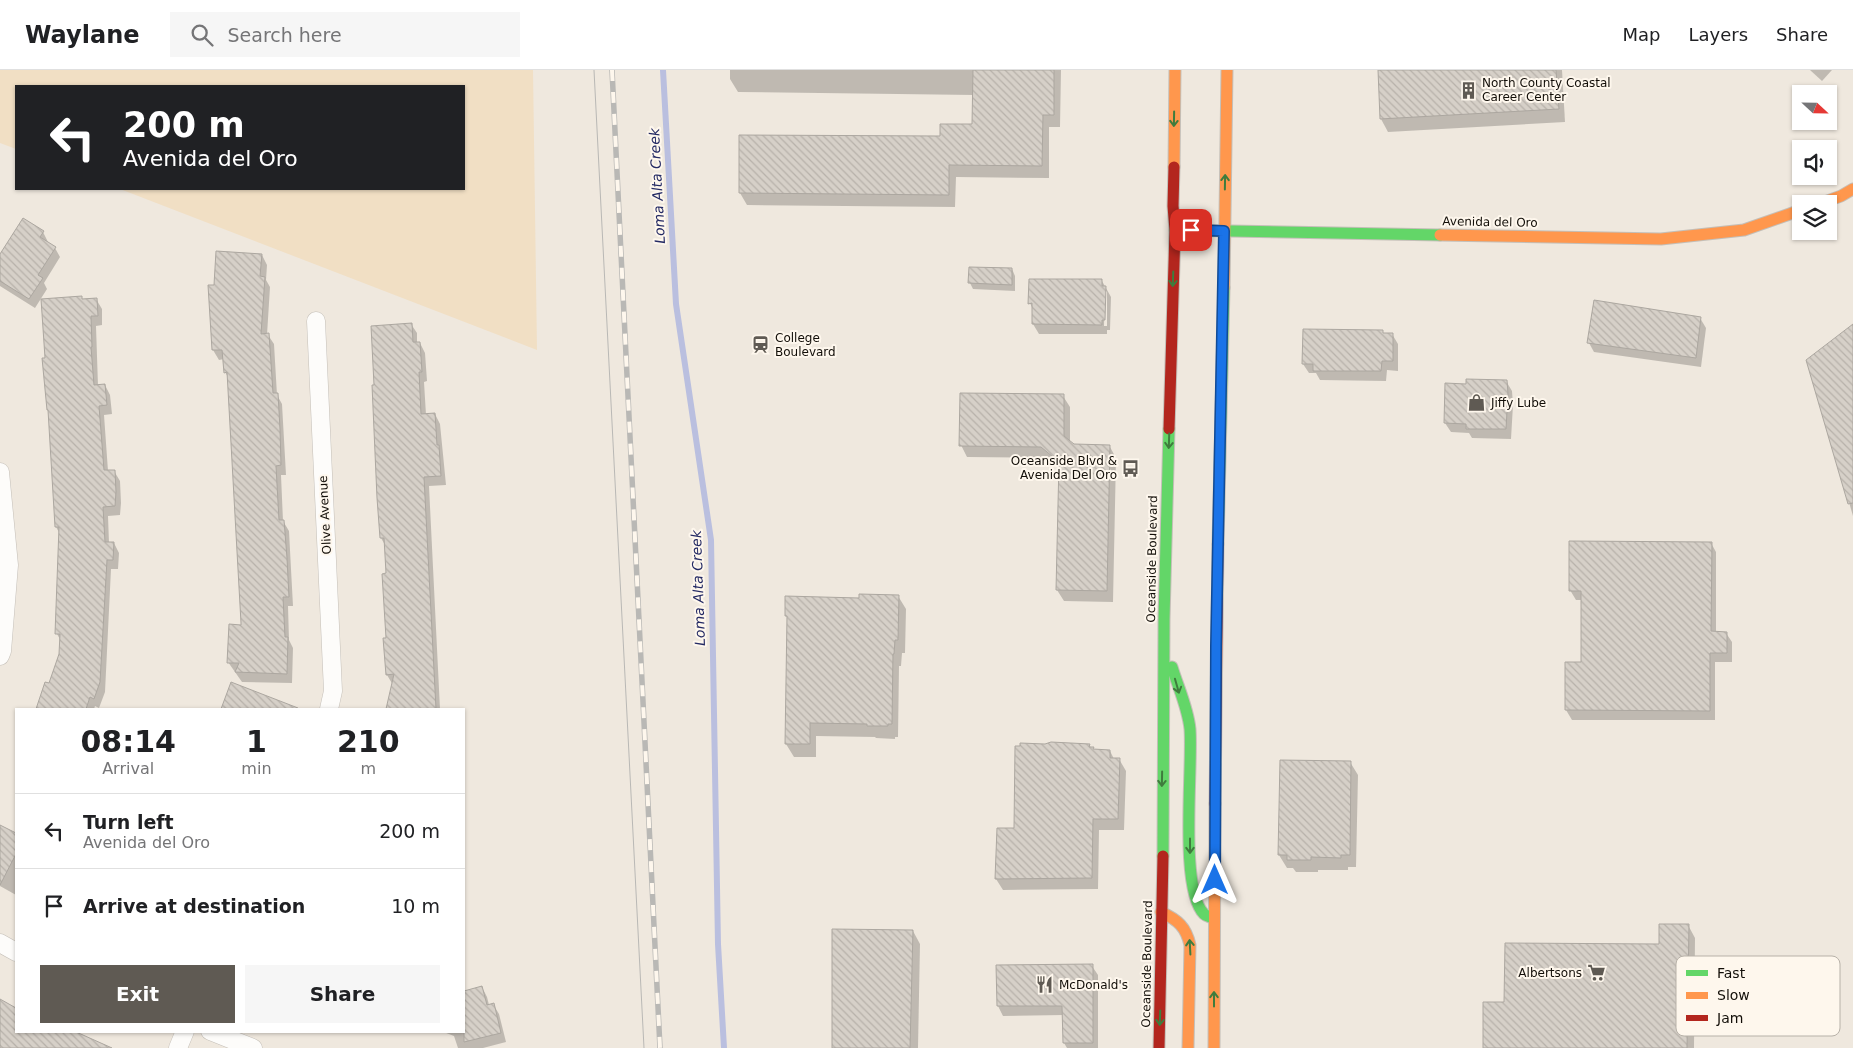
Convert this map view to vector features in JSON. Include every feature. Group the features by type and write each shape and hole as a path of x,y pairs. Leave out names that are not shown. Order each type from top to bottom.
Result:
{"main road":[{"name":"Oceanside Boulevard","path":"1159,1048 1162,953 1164,639 1175,230 1173,206 1175,70"},
{"path":"1214,1048 1216,646 1227,70"},
{"path":"1837,197 1853,189"},
{"name":"Avenida del Oro","path":"1175,230 1661,239 1744,230 1792,213"},
{"path":"1164,639 1190,728 1190,862 1194,889 1203,913 1214,919"},
{"path":"1161,912 1178,921 1188,933 1190,945 1188,1048"}],"street":[{"name":"Olive Avenue","path":"316,321 333,691 329,708"},
{"path":"0,472 9,565 0,656"},
{"path":"0,943 15,951"},
{"path":"178,1048 184,1033"},
{"path":"215,1033 253,1048"}],"shaded area":[{"path":"0,70 533,70 537,350 123,190 465,190 465,85 15,85 15,149 0,143"}],"building":[{"path":"973,70 1054,70 1054,115 1043,115 1042,166 949,165 949,195 739,193 739,135 940,136 940,124 972,124"},
{"name":"North County Coastal Career Center","path":"1378,70 1556,70 1559,109 1380,119"},
{"path":"23,218 44,231 40,237 56,247 38,275 43,278 29,299 0,281 0,254"},
{"path":"216,251 262,254 260,276 265,277 261,334 269,333 273,393 278,393 281,465 276,466 279,520 284,520 289,597 283,597 285,637 288,637 287,674 235,672 239,663 227,663 229,624 241,625 241,623 227,372 224,373 222,350 212,350 208,285 214,285"},
{"path":"969,267 1012,268 1012,285 968,283"},
{"path":"1029,279 1102,279 1102,286 1106,286 1105,320 1102,320 1102,325 1032,324 1032,303 1028,304"},
{"path":"82,296 82,299 97,298 98,316 91,316 94,385 105,384 107,405 99,406 104,470 115,470 116,492 115,506 103,507 105,542 114,542 113,560 107,560 100,682 94,699 90,697 86,708 36,708 45,682 49,683 59,654 60,634 55,634 59,527 55,527 48,410 42,358 45,358 41,299"},
{"path":"1594,300 1701,317 1696,358 1587,343"},
{"path":"412,323 413,342 420,342 422,372 419,372 421,414 435,413 441,476 424,477 436,708 386,708 394,674 386,675 383,638 386,638 382,574 386,573 384,538 380,538 377,498 371,326"},
{"path":"1853,324 1853,503 1848,504 1806,360"},
{"path":"1303,329 1383,330 1383,333 1393,333 1393,361 1382,361 1381,371 1313,371 1313,364 1302,364"},
{"path":"1466,379 1507,380 1506,429 1466,429 1466,424 1444,423 1445,383 1466,384"},
{"path":"960,393 1064,394 1064,436 1074,444 1110,445 1107,591 1056,590 1059,462 1041,447 959,446"},
{"path":"1569,541 1712,542 1711,631 1727,632 1727,653 1710,653 1710,711 1565,710 1565,662 1581,662 1581,591 1569,591"},
{"path":"859,594 899,595 898,640 895,640 893,654 892,724 888,724 888,726 867,726 867,724 810,723 810,744 785,744 787,616 785,616 785,596 859,598"},
{"path":"231,682 298,708 221,708"},
{"path":"1051,742 1090,744 1089,747 1094,747 1093,749 1110,750 1110,758 1120,758 1118,819 1093,819 1092,878 995,879 997,828 1014,828 1015,746 1020,746 1020,743 1045,744"},
{"path":"1280,760 1351,761 1350,855 1341,855 1341,858 1311,857 1311,860 1287,860 1287,855 1278,855"},
{"path":"0,825 15,832 15,856 0,885"},
{"name":"Albertsons","path":"1659,924 1689,924 1688,956 1676,956 1676,1036 1687,1036 1687,1048 1483,1048 1483,1002 1504,1002 1505,943 1659,944"},
{"path":"832,929 913,930 910,1048 832,1048"},
{"name":"McDonald's","path":"1093,964 1093,1043 1063,1043 1062,1006 997,1006 996,965"},
{"path":"482,986 487,1005 494,1003 501,1033 464,1042 465,991"},
{"path":"0,999 15,1007 15,1033 78,1033 112,1048 0,1048"}],"waterway":[{"name":"Loma Alta Creek","path":"663,70 676,304 711,540 718,944 724,1048"}],"tram line":[{"path":"594,70 644,1048"}],"railway":[{"path":"612,70 660,1048"}],"traffic: fast":[{"path":"1175,230 1440,235"},
{"path":"1218,544 1224,288"},
{"path":"1163,856 1164,619 1169,429"},
{"path":"1172,667 1185,705 1190,729 1189,854 1192,880 1196,900 1204,914 1214,919"}],"traffic: slow":[{"path":"1174,167 1175,70"},
{"path":"1224,288 1227,70"},
{"path":"1837,197 1853,189"},
{"path":"1440,235 1661,239 1744,230 1792,213"},
{"path":"1214,1048 1215,804"},
{"path":"1161,912 1172,918 1184,929 1190,945 1188,1048"}],"traffic: jam":[{"path":"1169,429 1175,230 1173,206 1174,167"},
{"path":"1215,804 1218,544"},
{"path":"1159,1048 1163,856"}],"place":[{"name":"North County Coastal Career Center","path":"1468,90"},
{"name":"College Boulevard","path":"761,345"},
{"name":"Jiffy Lube","path":"1477,403"},
{"name":"Oceanside Blvd & Avenida Del Oro","path":"1131,468"},
{"name":"Albertsons","path":"1596,973"},
{"name":"McDonald's","path":"1045,985"}],"route":[{"path":"1191,230 1224,231 1216,646 1215,880"}]}
